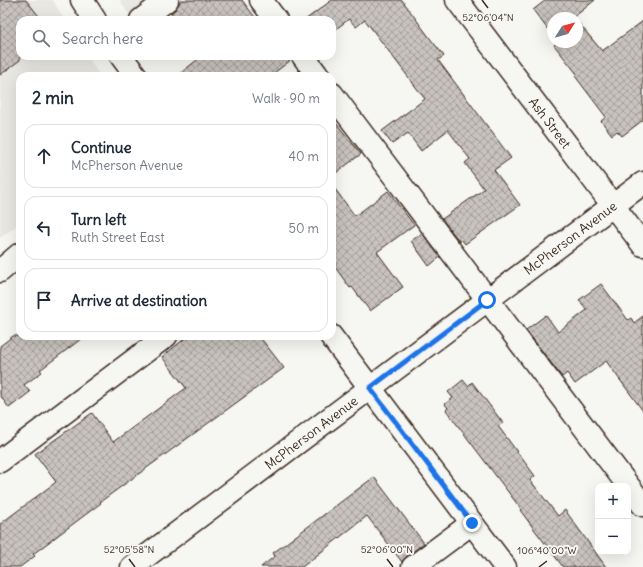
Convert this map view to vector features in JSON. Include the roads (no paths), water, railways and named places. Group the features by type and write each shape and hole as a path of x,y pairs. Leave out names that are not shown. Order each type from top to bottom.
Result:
{"street":[{"path":"82,0 92,16"},
{"path":"146,16 167,0"},
{"path":"261,0 273,16"},
{"name":"Ash Street","path":"457,0 643,245"},
{"path":"124,60 133,72"},
{"path":"306,60 315,72"},
{"path":"336,99 643,506"},
{"name":"McPherson Avenue","path":"132,567 643,182"},
{"path":"0,271 16,257"},
{"path":"0,461 161,340"},
{"path":"334,340 505,567"},
{"path":"413,567 472,523"}]}
